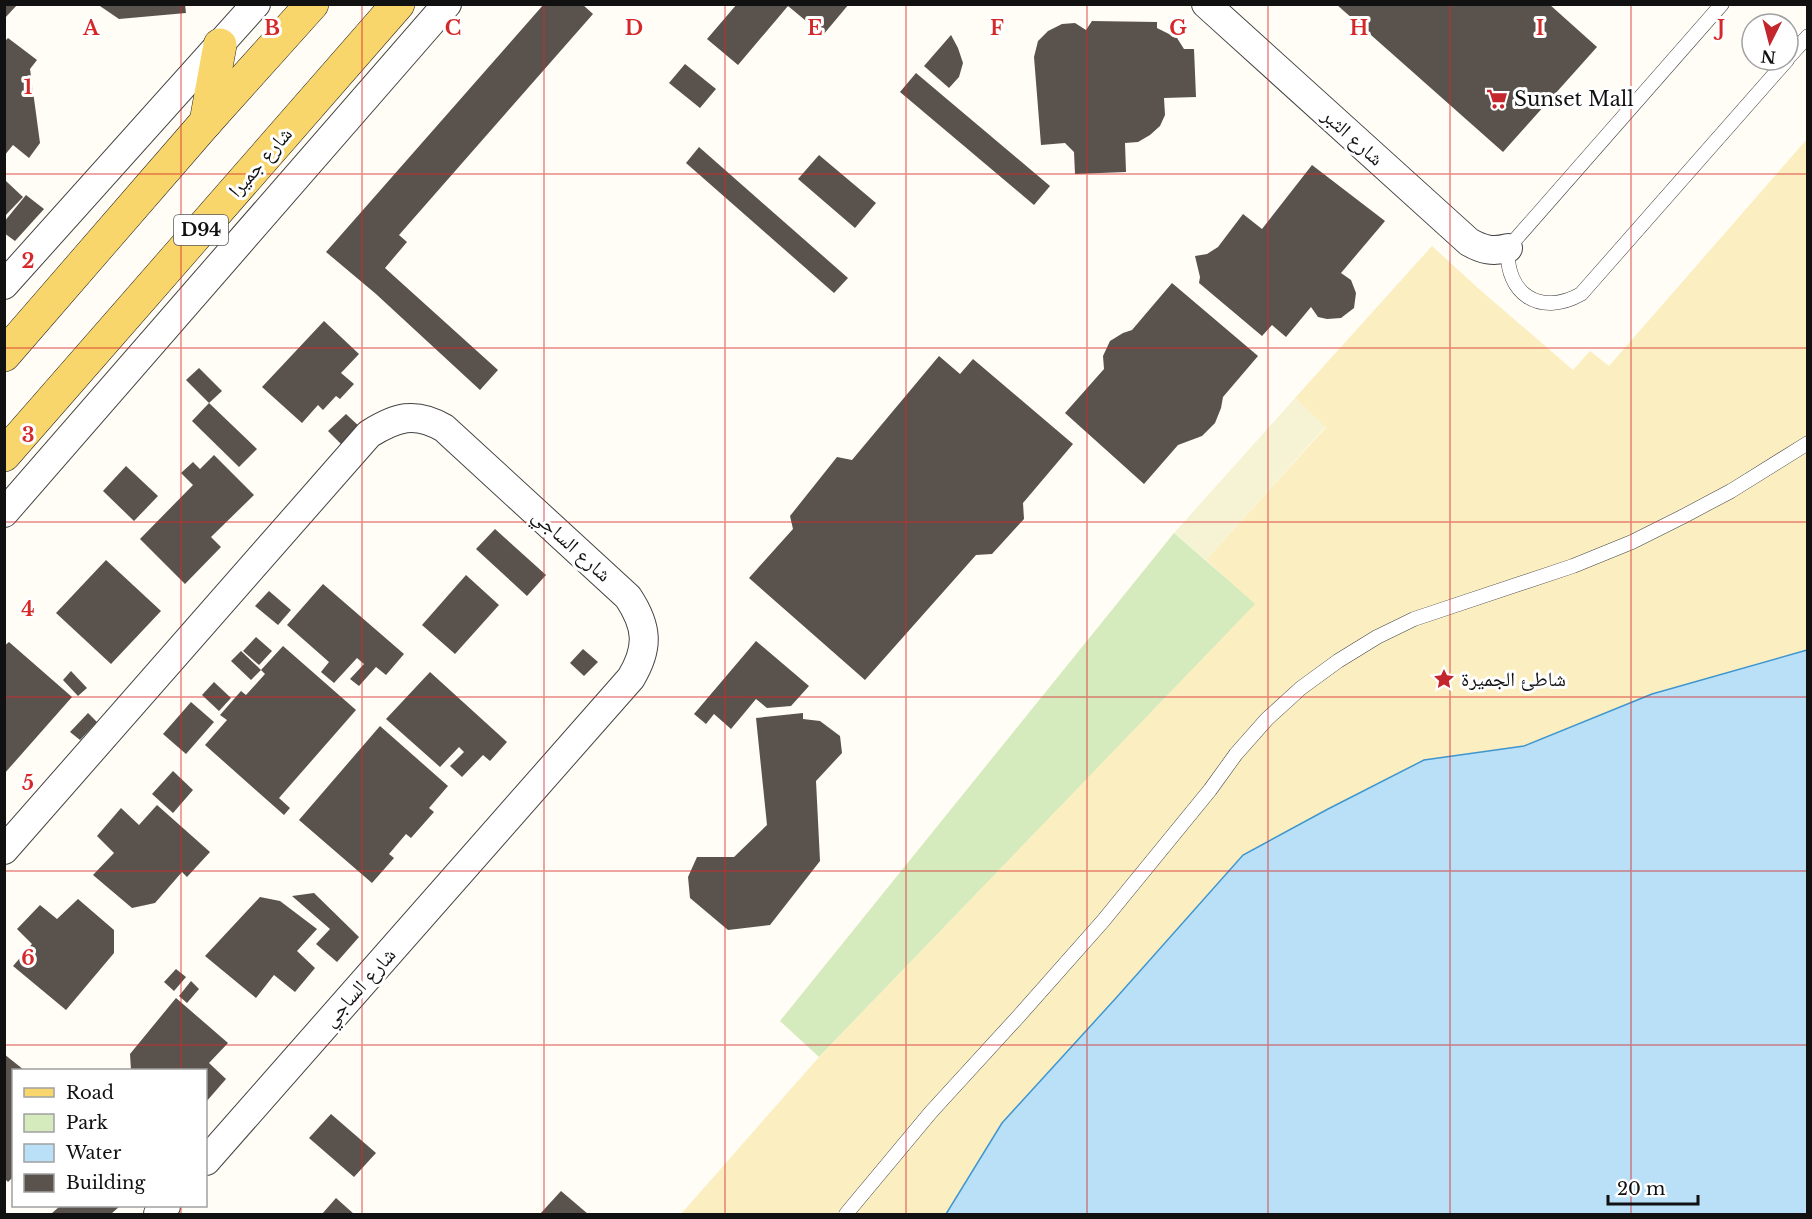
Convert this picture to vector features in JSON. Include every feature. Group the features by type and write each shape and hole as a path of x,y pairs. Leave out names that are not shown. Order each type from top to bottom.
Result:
{"main road":[{"path":"4,355 312,4"},
{"name":"شارع جميرا","path":"4,455 398,4"},
{"path":"207,122 220,45"}],"street":[{"path":"4,285 256,4"},
{"path":"4,513 447,4"},
{"name":"شارع الثبر","path":"1206,4 1469,242 1488,250 1508,248"},
{"name":"شارع الساجي","path":"4,850 369,434 388,422 410,417 432,421 444,428 628,597 638,612 644,628 644,646 640,663 631,678 207,1160"}],"lane":[{"path":"1722,4 1508,248 1507,262 1510,275 1517,288 1528,297 1555,304 1569,301 1581,294 1776,72"},
{"path":"846,1215 931,1112 1103,921 1210,790 1236,754 1267,719 1301,688 1338,661 1377,637 1432,613 1512,588 1632,542 1682,518 1808,443"}],"shaded area":[{"path":"1295,398 1326,426 1206,560 1174,533"}],"green space":[{"path":"1174,533 1256,604 819,1057 780,1021"}],"sand":[{"name":"شاطئ الجميرة","path":"1807,139 1807,650 1652,694 1524,746 1424,760 1116,998 1002,1123 946,1214 681,1214 819,1057 1255,604 1206,560 1326,427 1295,398 1432,246 1573,370 1590,351 1609,366"}],"water":[{"path":"1807,650 1807,1214 946,1214 1002,1123 1243,855 1424,760 1524,746 1652,694"}],"building":[{"path":"4,4 18,4 4,19"},
{"path":"97,4 185,4 186,13 119,19"},
{"path":"544,4 582,4 593,14 399,235 407,242 385,268 498,370 480,390 376,294 326,252"},
{"path":"737,4 849,4 823,35 788,6 738,65 707,39"},
{"name":"Sunset Mall","path":"1336,4 1549,4 1597,47 1503,152"},
{"path":"1092,21 1157,22 1157,28 1177,38 1184,49 1194,49 1196,97 1164,98 1165,115 1160,126 1138,142 1125,143 1126,172 1075,174 1074,152 1065,143 1041,145 1034,57 1038,41 1048,31 1062,24 1075,23 1086,30"},
{"path":"951,35 963,63 959,77 949,88 924,66"},
{"path":"8,38 37,60 30,69 40,143 29,158 13,145 4,156 4,42"},
{"path":"685,64 716,89 700,108 669,83"},
{"path":"916,73 1050,186 1034,205 900,92"},
{"path":"699,147 848,278 834,293 686,163"},
{"path":"819,155 876,203 855,228 798,179"},
{"path":"1312,165 1385,221 1341,273 1351,280 1356,293 1354,308 1341,318 1327,319 1318,317 1311,307 1286,337 1272,325 1262,336 1199,283 1200,277 1195,256 1207,254 1218,247 1243,214 1262,229"},
{"path":"6,181 23,197 4,217 4,182"},
{"path":"26,195 44,209 15,241 4,233 4,222"},
{"path":"1172,283 1258,356 1223,397 1215,423 1202,436 1178,445 1144,484 1065,413 1104,369 1103,356 1110,341 1132,330"},
{"path":"324,321 359,354 341,373 354,384 340,399 336,396 323,410 318,405 302,423 262,387"},
{"path":"939,356 960,374 973,359 1073,444 1023,503 1024,519 992,554 976,555 865,680 749,578 793,529 790,516 837,457 852,460"},
{"path":"199,368 222,391 209,403 186,380"},
{"path":"209,403 257,449 239,467 192,421"},
{"path":"346,414 362,429 344,447 328,431"},
{"path":"214,455 254,495 211,537 221,547 185,584 140,539 193,485 181,473 193,462 200,469"},
{"path":"126,466 158,496 134,521 103,491"},
{"path":"495,529 546,575 527,596 476,549"},
{"path":"106,560 161,611 111,664 56,613"},
{"path":"466,575 499,605 455,654 422,625"},
{"path":"323,584 404,654 386,675 376,667 359,686 350,679 364,664 357,658 334,683 321,672 329,662 287,625"},
{"path":"269,591 291,610 278,625 255,606"},
{"path":"256,637 272,651 259,665 243,651"},
{"path":"756,641 809,686 791,706 767,708 756,699 731,729 714,714 706,724 694,714"},
{"path":"9,642 72,697 4,774 4,646"},
{"path":"283,646 356,710 279,798 290,808 284,815 205,745 227,720 220,715 241,691 246,695 265,674 261,670"},
{"path":"583,649 598,662 584,676 570,663"},
{"path":"241,651 261,670 251,680 231,661"},
{"path":"71,671 87,688 78,696 63,680"},
{"path":"430,672 507,742 490,761 483,755 462,777 450,766 464,752 459,747 440,767 386,719"},
{"path":"214,682 231,698 219,711 202,695"},
{"path":"191,702 214,722 186,754 163,734"},
{"path":"88,713 97,722 80,740 70,732"},
{"path":"803,713 803,719 820,721 840,736 842,753 816,781 820,861 770,925 728,930 690,898 688,877 697,857 734,857 767,825 756,718"},
{"path":"380,726 448,786 429,808 434,812 411,838 406,834 389,854 394,858 372,883 299,820"},
{"path":"173,771 193,790 173,813 152,794"},
{"path":"157,805 210,852 187,877 182,872 155,903 132,908 93,875 114,853 97,836 121,808 139,825"},
{"path":"314,893 359,937 337,962 316,944 330,929 292,896"},
{"path":"260,897 280,901 317,929 297,951 315,968 295,992 274,975 256,998 205,956"},
{"path":"78,899 114,930 114,953 66,1010 13,966 32,944 17,929 40,905 57,919"},
{"path":"176,969 186,977 174,991 164,982"},
{"path":"191,981 199,989 187,1003 179,996"},
{"path":"176,998 228,1043 209,1063 226,1079 207,1101 207,1069 131,1069 130,1054"},
{"path":"4,1054 23,1069 12,1069 12,1178 8,1182 4,1178"},
{"path":"331,1114 376,1153 354,1177 309,1138"},
{"path":"561,1191 588,1214 540,1214"},
{"path":"336,1198 354,1214 322,1214"},
{"path":"59,1207 119,1207 111,1214 51,1214"}],"place":[{"name":"Sunset Mall","path":"1497,99"},
{"name":"شاطئ الجميرة","path":"1444,679"}]}
